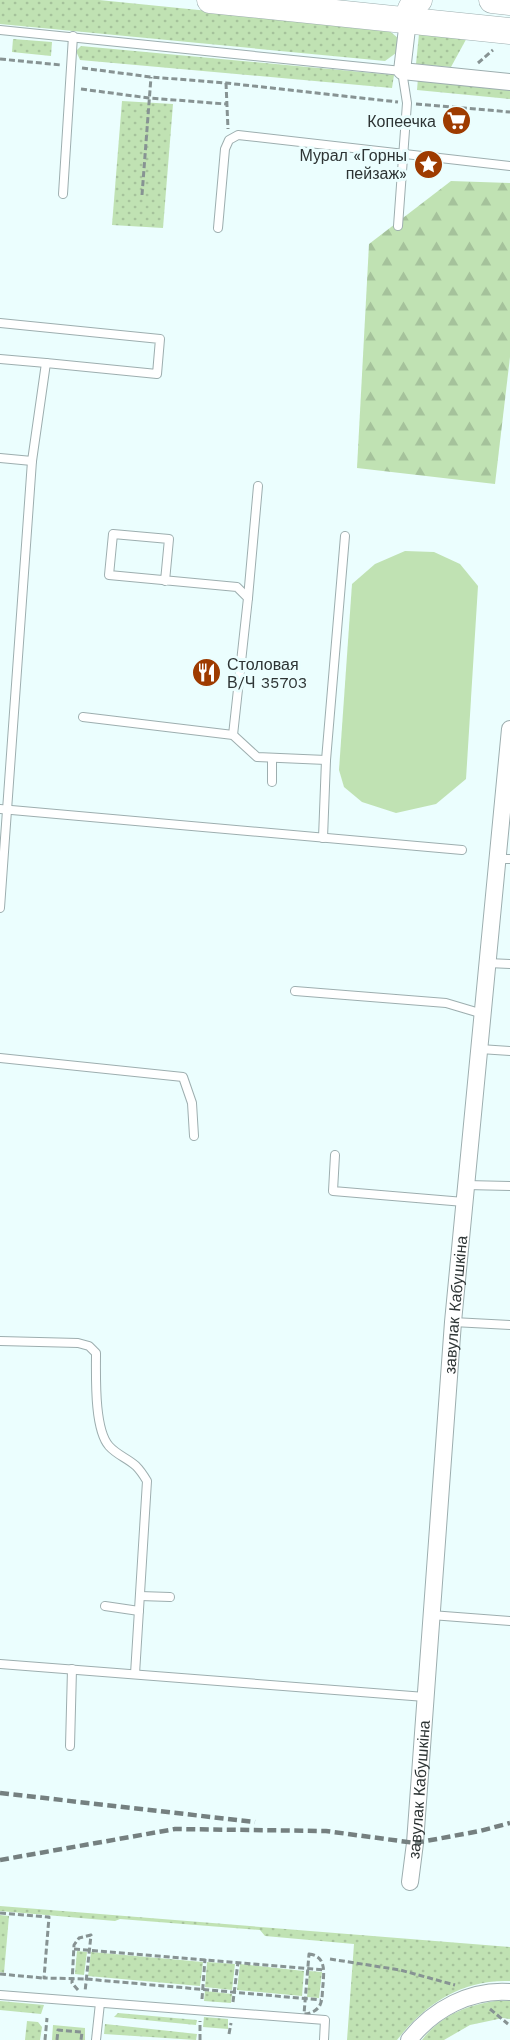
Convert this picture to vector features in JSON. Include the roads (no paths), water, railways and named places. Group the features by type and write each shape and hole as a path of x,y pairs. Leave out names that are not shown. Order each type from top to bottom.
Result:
{"main road":[{"path":"210,0 414,10 510,31"},
{"path":"492,0 510,2"}],"street":[{"path":"414,10 402,70 510,82"},
{"name":"завулак Кабушкіна","path":"410,1882 415,1843 453,1322 488,963 504,859 510,729"},
{"path":"409,2040 421,2026 452,2003 493,1992 510,1992"}],"lane":[{"path":"0,30 402,70 407,103 398,226"},
{"path":"63,194 74,36"},
{"path":"218,228 225,149 229,140 238,135 510,166"},
{"path":"0,323 160,339 157,374 0,359"},
{"path":"0,908 4,809 32,460 46,363"},
{"path":"0,458 32,460"},
{"path":"233,735 258,486"},
{"path":"165,581 169,539 113,534 109,575 165,581 237,587 248,598"},
{"path":"323,838 326,760 345,536"},
{"path":"83,717 233,735 257,757 326,760"},
{"path":"272,758 272,782"},
{"path":"4,809 462,850"},
{"path":"488,963 510,964"},
{"path":"295,991 446,1003 483,1014"},
{"path":"480,1049 510,1051"},
{"path":"0,1058 183,1077 192,1103 194,1136"},
{"path":"336,1155 333,1191 464,1202"},
{"path":"465,1185 510,1186"},
{"path":"453,1322 510,1325"},
{"path":"0,1341 78,1343 88,1346 96,1353 97,1409 102,1432 107,1444 136,1466 147,1481 135,1674"},
{"path":"140,1596 171,1597"},
{"path":"105,1606 139,1611"},
{"path":"431,1615 510,1621"},
{"path":"0,1664 425,1697"},
{"path":"70,1746 72,1669"},
{"path":"0,1995 83,1997 100,2003 325,2020 324,2040"},
{"path":"96,2040 100,2003"}],"railway":[{"path":"0,1793 255,1822"},
{"path":"0,1860 175,1829 326,1831 415,1843 510,1823"}],"place":[{"name":"Копеечка","path":"457,121"},
{"name":"Мурал «Горны пейзаж»","path":"428,164"},
{"name":"Столовая В/Ч 35703","path":"206,673"}]}
